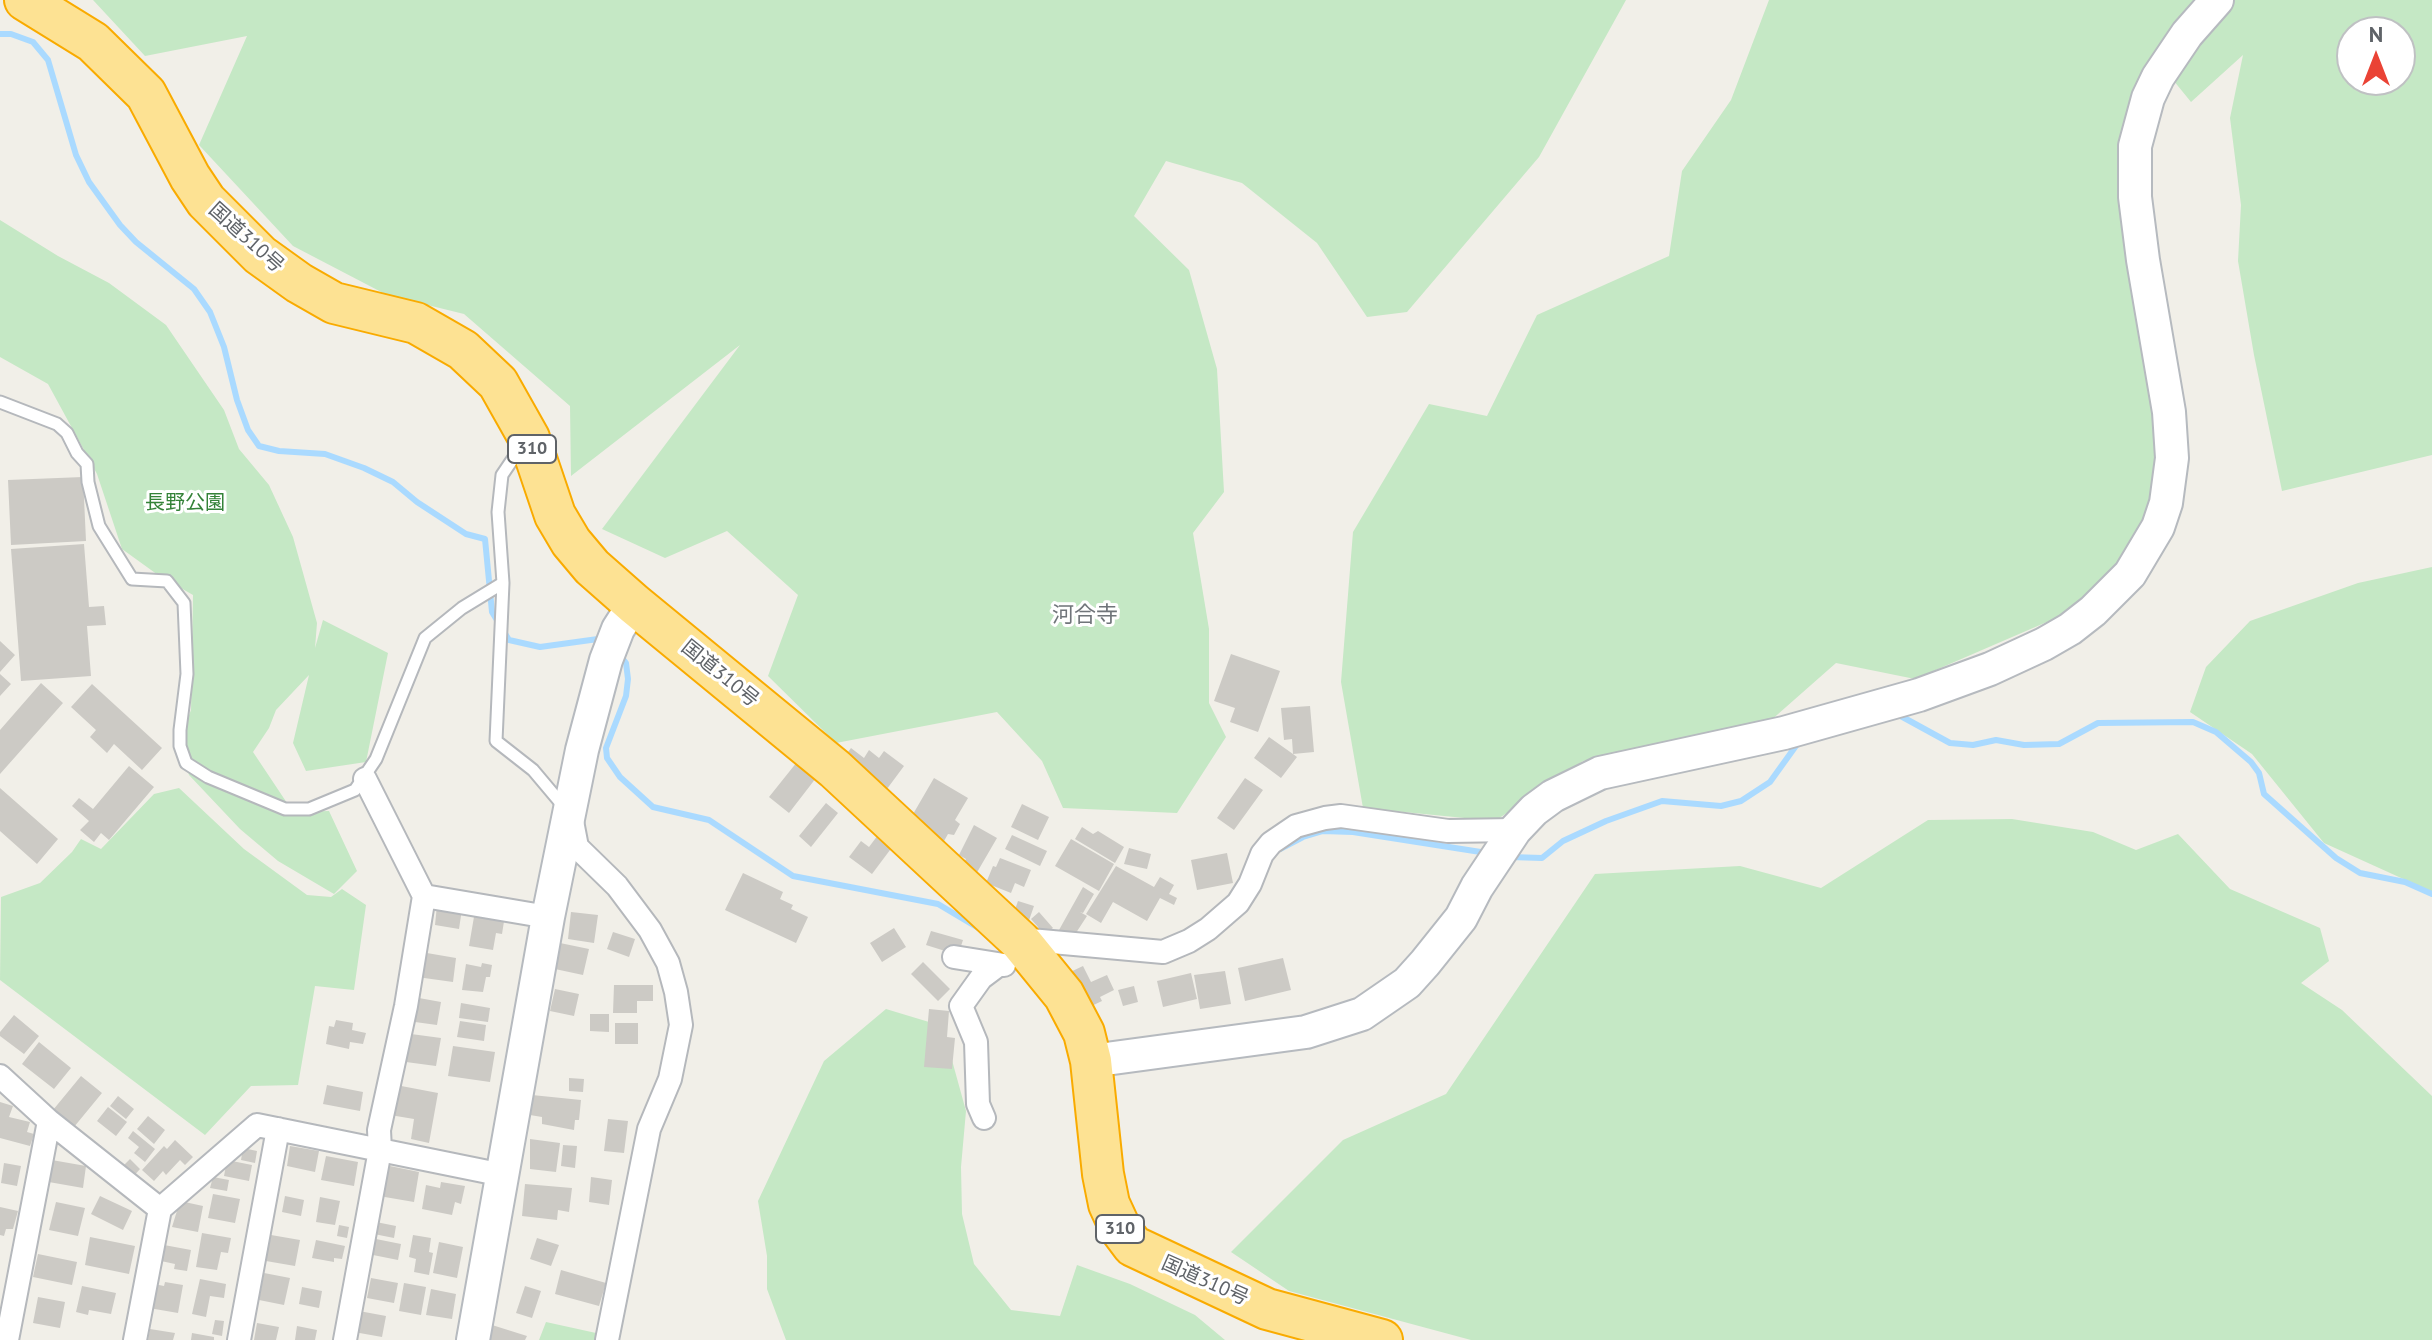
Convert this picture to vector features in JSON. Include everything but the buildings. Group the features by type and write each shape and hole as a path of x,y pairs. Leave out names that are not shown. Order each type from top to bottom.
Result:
{"highway":[{"name":"国道310号","path":"25,0 93,42 146,94 206,201 260,255 334,303 416,323 463,350 498,383 529,438 555,515 571,542 626,616 835,769 1064,995 1084,1033 1091,1061 1109,1204 1121,1230 1133,1246 1267,1309 1382,1340"}],"street":[{"path":"1091,1061 1306,1032 1362,1014 1407,983 1425,963 1461,918 1511,835 1534,810 1553,796 1600,773 1784,733 1919,695 1990,669 2070,629 2104,601 2130,574 2158,527 2166,503 2172,458 2169,412 2135,197 2135,146 2148,98 2158,77 2187,34 2217,0"},
{"path":"473,1340 548,917 582,750 606,660 626,616"},
{"path":"345,1340 380,1150 379,1130 406,1006 424,896 365,779"},
{"path":"570,815 577,847 617,886 650,930 668,963 681,1025 670,1079 649,1129 607,1340"},
{"path":"954,957 1163,952 1208,929 1238,903 1255,874 1262,854 1283,834 1296,826 1341,816 1448,831 1511,835"},
{"path":"424,896 548,917"},
{"path":"984,1118 978,1104 976,1042 961,1006 981,978 1021,953"},
{"path":"0,1076 49,1121 160,1209"},
{"path":"7,1340 49,1121"},
{"path":"135,1340 160,1209 257,1125 503,1175"},
{"path":"239,1340 278,1129"}],"lane":[{"path":"0,402 57,424 67,433 77,453 87,464 88,482 99,526 132,579 167,581 184,603 187,674 180,746 186,763 208,777 285,809 309,809 355,790 376,759 425,638 462,608 502,583"},
{"path":"529,438 502,475 498,512 502,617 496,741 533,770 570,815"}],"green space":[{"path":"93,0 1626,0 1539,157 1407,312 1367,317 1317,243 1242,183 1166,161 1134,216 1189,270 1217,369 1224,492 1193,533 1209,629 1209,703 1226,737 1177,813 1063,808 1042,761 997,712 836,743 768,676 798,595 727,531 665,558 602,529 740,345 571,476 570,406 464,314 387,295 293,246 199,145 247,36 145,56"},
{"path":"1769,0 2432,0 2432,455 2282,491 2238,261 2241,205 2230,118 2243,55 2191,102 2156,59 2128,126 2161,420 2159,494 2135,554 2063,615 1915,679 1836,663 1769,722 1583,761 1495,821 1363,808 1341,682 1353,532 1429,404 1487,416 1537,315 1669,256 1682,171 1731,100"},
{"name":"長野公園","path":"0,220 109,283 166,325 224,410 239,449 269,485 293,537 317,623 315,648 323,620 388,653 366,762 306,771 293,743 309,675 276,710 269,728 253,752 293,812 329,811 357,871 334,894 278,861 240,829 189,775 179,742 191,710 193,595 122,549 97,474 48,384 0,357"},
{"path":"2432,567 2432,892 2324,843 2252,754 2190,712 2206,667 2250,621 2358,583"},
{"path":"179,788 244,849 307,895 331,897 342,889 366,905 354,990 315,986 298,1085 251,1086 205,1135 0,980 1,897 40,883 81,839 101,849 154,794"},
{"path":"2012,819 2093,832 2136,850 2178,834 2230,889 2320,928 2329,961 2301,983 2342,1010 2432,1096 2432,1340 1471,1340 1289,1291 1231,1252 1343,1140 1446,1094 1595,874 1740,866 1821,888 1928,820"},
{"path":"886,1009 929,1022 950,1053 966,1111 961,1167 962,1214 974,1264 1011,1310 1060,1316 1077,1265 1130,1284 1195,1315 1225,1340 786,1340 767,1289 767,1256 758,1201 824,1061"},
{"path":"546,1322 596,1333 595,1340 539,1340"}],"waterway":[{"path":"0,34 11,34 33,42 48,60 76,155 89,182 120,225 194,289 210,312 224,347 237,400 248,430 259,446 279,451 325,454 364,468 393,482 466,534 485,539 492,612 509,640 540,647 598,639 604,642"},
{"path":"619,654 626,663 628,679 626,696 606,748 607,758 620,777 653,807 709,820 793,876 938,904 980,929"},
{"path":"1897,714 1950,743 1973,745 1996,740 2024,745 2059,744 2098,723 2193,722 2216,732 2251,762 2259,773 2264,794 2336,858 2360,873 2405,882 2432,894"},
{"path":"1510,857 1542,858 1563,841 1606,821 1662,801 1721,806 1741,801 1770,782 1798,743"},
{"path":"1280,849 1323,831 1353,832 1487,853"}],"district":[{"name":"河合寺","path":"1085,616"}]}
